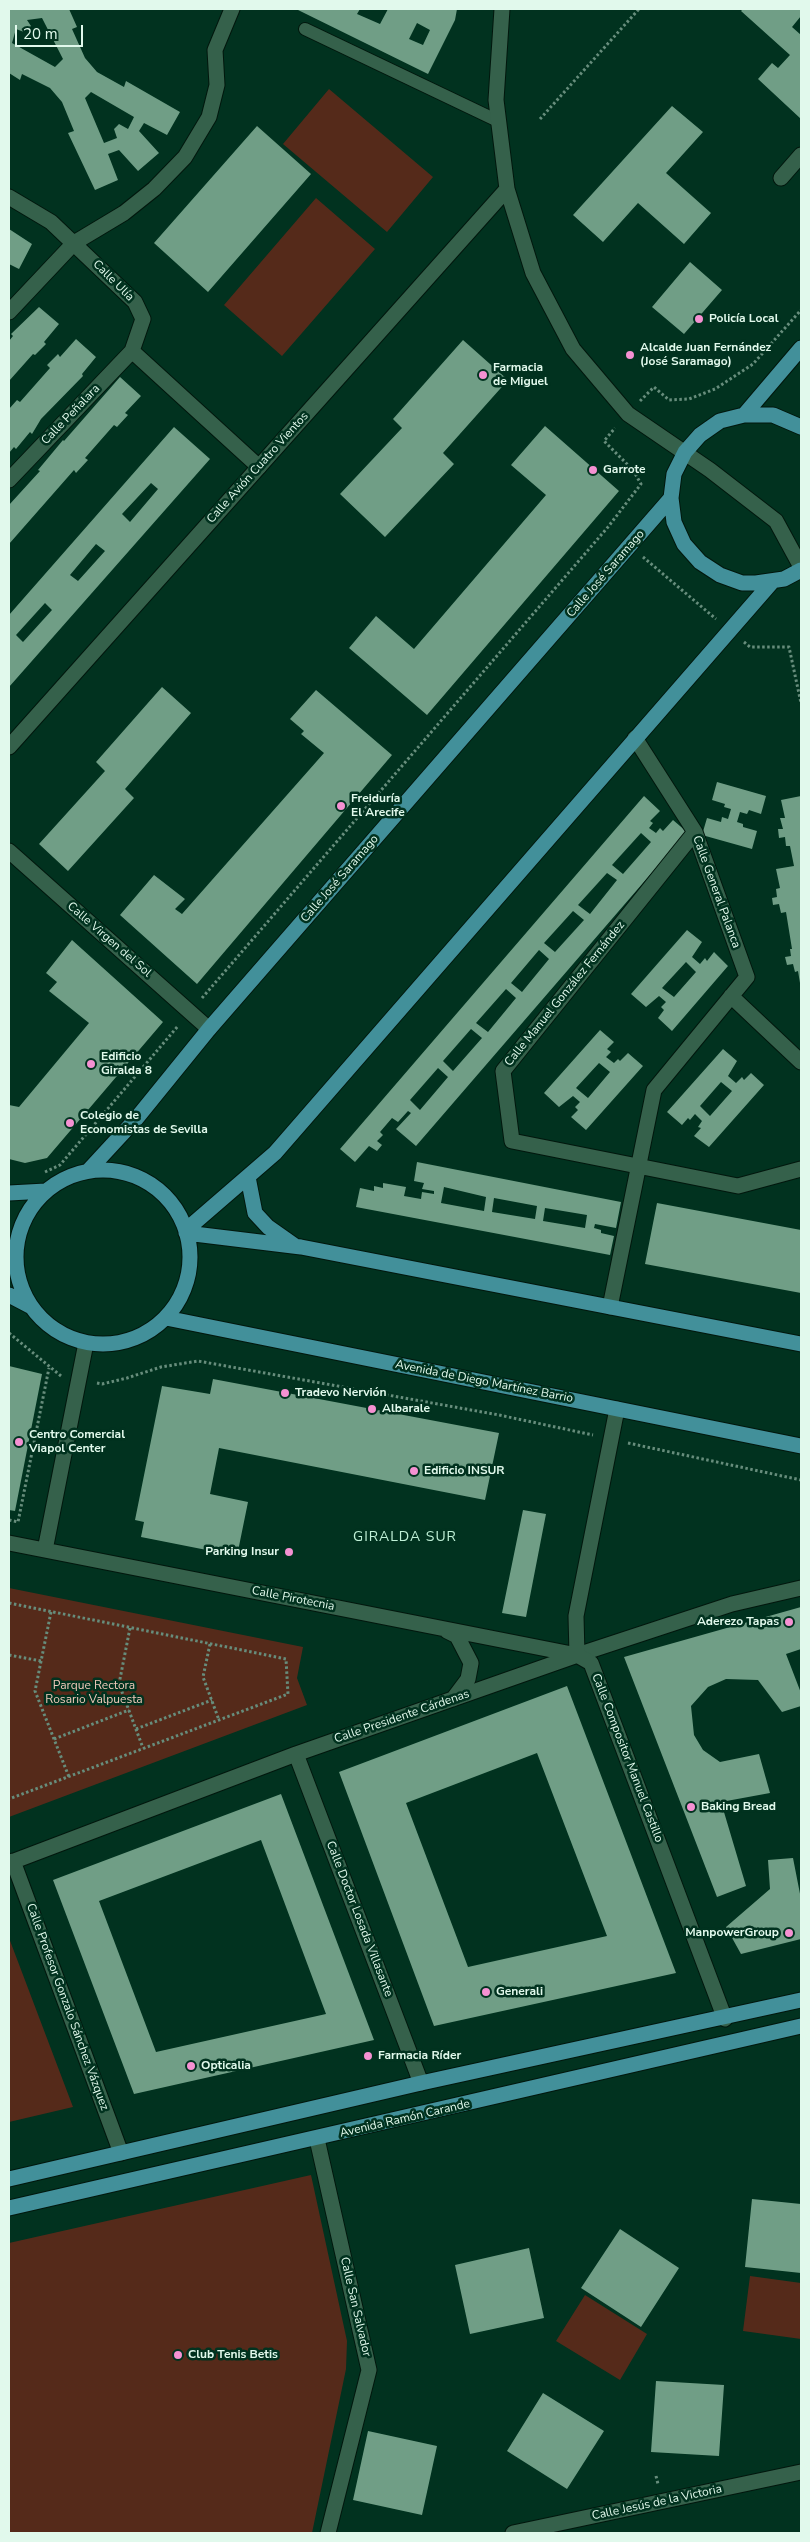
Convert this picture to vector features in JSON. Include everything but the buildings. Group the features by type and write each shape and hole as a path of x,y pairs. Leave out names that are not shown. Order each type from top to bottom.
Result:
{"main road":[{"path":"744,415 801,348"},
{"path":"772,582 742,583 720,576 700,562 684,544 674,522 671,498 674,474 685,452 700,434 720,421 744,415 773,415 801,427"},
{"name":"Calle José Saramago","path":"88,1171 136,1119 209,1029 671,498"},
{"path":"186,1232 275,1153 772,582 801,568"},
{"path":"88,1171 115,1171 140,1178 168,1199 186,1232 190,1253 188,1277 180,1299 166,1318 149,1332 129,1341 108,1345 86,1343 65,1336 45,1323 30,1306 22,1290 17,1272 18,1236 34,1204 46,1190 66,1178 88,1171"},
{"path":"248,1177 256,1213 268,1228 297,1247"},
{"path":"9,1193 46,1190"},
{"path":"186,1232 297,1247 801,1344"},
{"path":"9,1295 30,1306"},
{"name":"Avenida de Diego Martínez Barrio","path":"166,1318 801,1446"},
{"path":"9,2179 421,2084 801,2000"},
{"name":"Avenida Ramón Carande","path":"9,2208 317,2139 801,2026"}],"street":[{"path":"9,312 74,242 124,213 154,189 185,157 209,117 217,84 215,50 232,9"},
{"path":"502,9 496,100 507,189 533,274 573,349 628,414 685,452 776,522 801,568"},
{"path":"781,178 801,155"},
{"name":"Calle Avión Cuatro Vientos","path":"9,746 507,189"},
{"name":"Calle Ulía","path":"9,198 51,222 136,302 143,319 132,351"},
{"path":"132,351 259,467"},
{"name":"Calle Peñalara","path":"9,480 132,351"},
{"name":"Calle General Palanca","path":"610,1307 654,1090 747,977 695,832 635,738"},
{"name":"Calle Manuel González Fernández","path":"639,1165 512,1141 503,1071 695,832"},
{"name":"Calle Virgen del Sol","path":"9,851 209,1029"},
{"path":"731,996 801,1062"},
{"path":"639,1165 738,1186 801,1169"},
{"path":"45,1550 86,1343"},
{"path":"576,1655 576,1616 617,1409"},
{"name":"Calle Pirotecnia","path":"9,1543 576,1655"},
{"name":"Calle Presidente Cárdenas","path":"11,1862 296,1754 576,1655 732,1604 801,1588"},
{"path":"442,1628 457,1636 470,1663 468,1679 453,1699"},
{"name":"Calle Compositor Manuel Castillo","path":"576,1655 591,1663 725,2018"},
{"name":"Calle Doctor Losada Villasante","path":"296,1754 421,2084"},
{"name":"Calle Profesor Gonzalo Sánchez Vázquez","path":"11,1862 121,2153"},
{"name":"Calle San Salvador","path":"317,2139 369,2370 328,2533"},
{"name":"Calle Jesús de la Victoria","path":"513,2533 801,2472"}],"lane":[{"path":"305,29 498,121"}],"path":[{"path":"540,119 639,9"},
{"path":"40,1175 60,1165 190,1011 609,528 641,484 633,470 604,441 654,388 669,400 689,399 715,389 752,364 801,310"},
{"path":"644,558 715,619"},
{"path":"742,640 750,647 789,647 801,703"},
{"path":"9,1333 59,1375"},
{"path":"102,1384 161,1367 198,1361 499,1415 590,1435"},
{"path":"9,1520 18,1522 49,1368"},
{"path":"625,1442 801,1480"},
{"path":"9,1603 286,1659 288,1694 9,1799"},
{"path":"51,1612 35,1690 69,1776"},
{"path":"130,1628 119,1684 143,1748"},
{"path":"210,1644 203,1677 219,1720"},
{"path":"9,1655 40,1661"},
{"path":"136,1729 212,1700"},
{"path":"54,1739 129,1710"}],"green space":[{"path":"329,89 433,177 387,232 283,144"},
{"path":"316,198 375,249 282,356 224,305"},
{"name":"Parque Rectora Rosario Valpuesta","path":"9,1588 303,1647 297,1678 307,1705 9,1817"},
{"path":"9,1938 73,2107 9,2122"},
{"name":"Club Tenis Betis","path":"311,2175 347,2341 346,2369 312,2533 9,2533 9,2243"},
{"path":"750,2276 801,2283 801,2339 743,2331"},
{"path":"585,2295 647,2334 620,2380 556,2341"}],"place":[{"name":"Policía Local","path":"699,319"},
{"name":"Alcalde Juan Fernández (José Saramago)","path":"630,355"},
{"name":"Farmacia de Miguel","path":"483,375"},
{"name":"Garrote","path":"593,470"},
{"name":"Freiduría El Arecife","path":"341,806"},
{"name":"Edificio Giralda 8","path":"91,1064"},
{"name":"Colegio de Economistas de Sevilla","path":"70,1123"},
{"name":"Tradevo Nervión","path":"285,1393"},
{"name":"Albarale","path":"372,1409"},
{"name":"Centro Comercial Viapol Center","path":"19,1442"},
{"name":"Edificio INSUR","path":"414,1471"},
{"name":"Parking Insur","path":"289,1552"},
{"name":"Aderezo Tapas","path":"789,1622"},
{"name":"Baking Bread","path":"691,1807"},
{"name":"ManpowerGroup","path":"789,1933"},
{"name":"Generali","path":"486,1992"},
{"name":"Farmacia Ríder","path":"368,2056"},
{"name":"Opticalia","path":"191,2066"},
{"name":"Club Tenis Betis","path":"178,2355"}],"district":[{"name":"GIRALDA SUR","path":"405,1538"}]}
